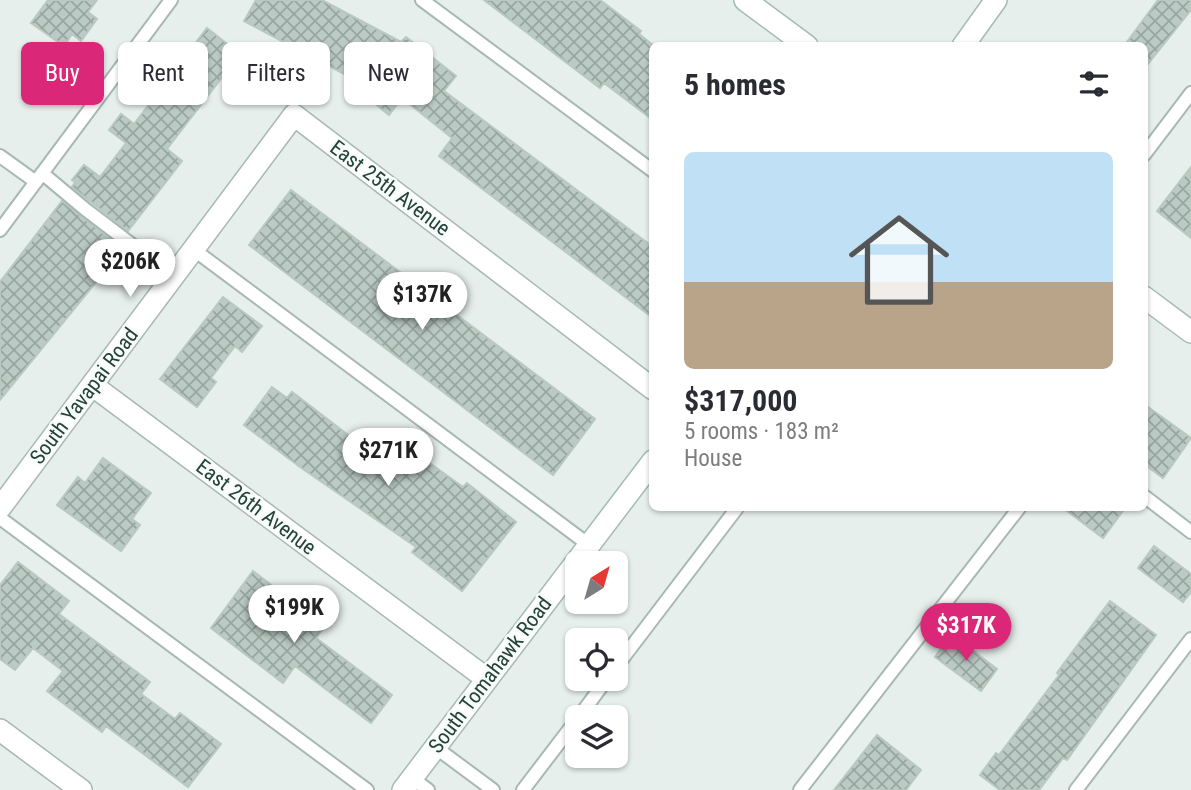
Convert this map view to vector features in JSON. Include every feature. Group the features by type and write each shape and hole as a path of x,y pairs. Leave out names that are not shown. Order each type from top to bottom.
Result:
{"street":[{"path":"746,0 802,42"},
{"path":"966,42 996,0"},
{"name":"South Yavapai Road","path":"0,508 294,115"},
{"name":"East 25th Avenue","path":"294,115 649,385"},
{"path":"1148,300 1191,332"},
{"name":"East 26th Avenue","path":"92,385 487,679"},
{"name":"South Tomahawk Road","path":"414,786 436,747 649,466"},
{"path":"0,730 81,790"}],"lane":[{"path":"0,230 171,0"},
{"path":"422,0 649,168"},
{"path":"1148,150 1191,93"},
{"path":"0,156 39,177 173,276"},
{"path":"193,249 589,545"},
{"path":"1148,499 1191,532"},
{"path":"628,651 735,511"},
{"path":"800,790 1017,511"},
{"path":"0,518 367,790"},
{"path":"1076,790 1191,639"},
{"path":"523,790 565,735"},
{"path":"436,747 493,790"}],"building":[{"path":"48,0 97,0 88,12 97,19 81,41 72,34 67,42 58,42 31,23"},
{"path":"256,0 322,0 401,42 344,42 344,74 330,66 330,42 284,42 244,21"},
{"path":"484,0 600,0 641,31 639,34 649,42 649,117 604,83 600,88"},
{"path":"1158,0 1191,0 1191,10 1148,64 1148,42 1127,42"},
{"path":"207,28 225,42 222,42 222,77 208,96 208,42 196,42"},
{"path":"433,58 456,76 444,91 649,244 649,315 439,156 452,138 411,105 433,105"},
{"path":"148,105 201,105 167,149 182,161 128,231 72,187 75,182 72,180 84,165 100,177 126,143 109,130 121,114 134,124"},
{"path":"377,105 397,105 389,115"},
{"path":"1191,167 1191,238 1157,211"},
{"path":"291,190 595,419 553,475 249,245"},
{"path":"62,201 118,245 114,250 119,254 0,400 0,282"},
{"path":"223,297 262,326 242,352 235,346 211,378 216,382 197,407 160,379"},
{"path":"272,387 287,398 292,392 356,441 358,438 409,473 421,457 463,487 467,483 516,522 462,591 412,552 416,547 244,425"},
{"path":"1148,407 1191,438 1163,478 1148,467"},
{"path":"103,458 151,493 132,519 140,525 121,551 57,505 78,477 85,483"},
{"path":"1067,511 1123,511 1103,538"},
{"path":"1154,546 1191,574 1191,592 1183,602 1138,568"},
{"path":"18,562 69,601 59,614 150,682 141,694 175,719 180,713 221,744 188,787 106,726 102,732 47,691 63,671 33,648 15,670 0,659 0,585"},
{"path":"253,571 325,626 316,638 392,695 371,723 295,666 283,683 211,628"},
{"path":"1110,601 1156,635 1067,760 1063,758 1039,790 1000,790 980,775 996,753 999,755 1059,675 1057,673"},
{"path":"951,634 997,669 981,691 935,657"},
{"path":"877,735 921,770 906,790 834,790"}]}
